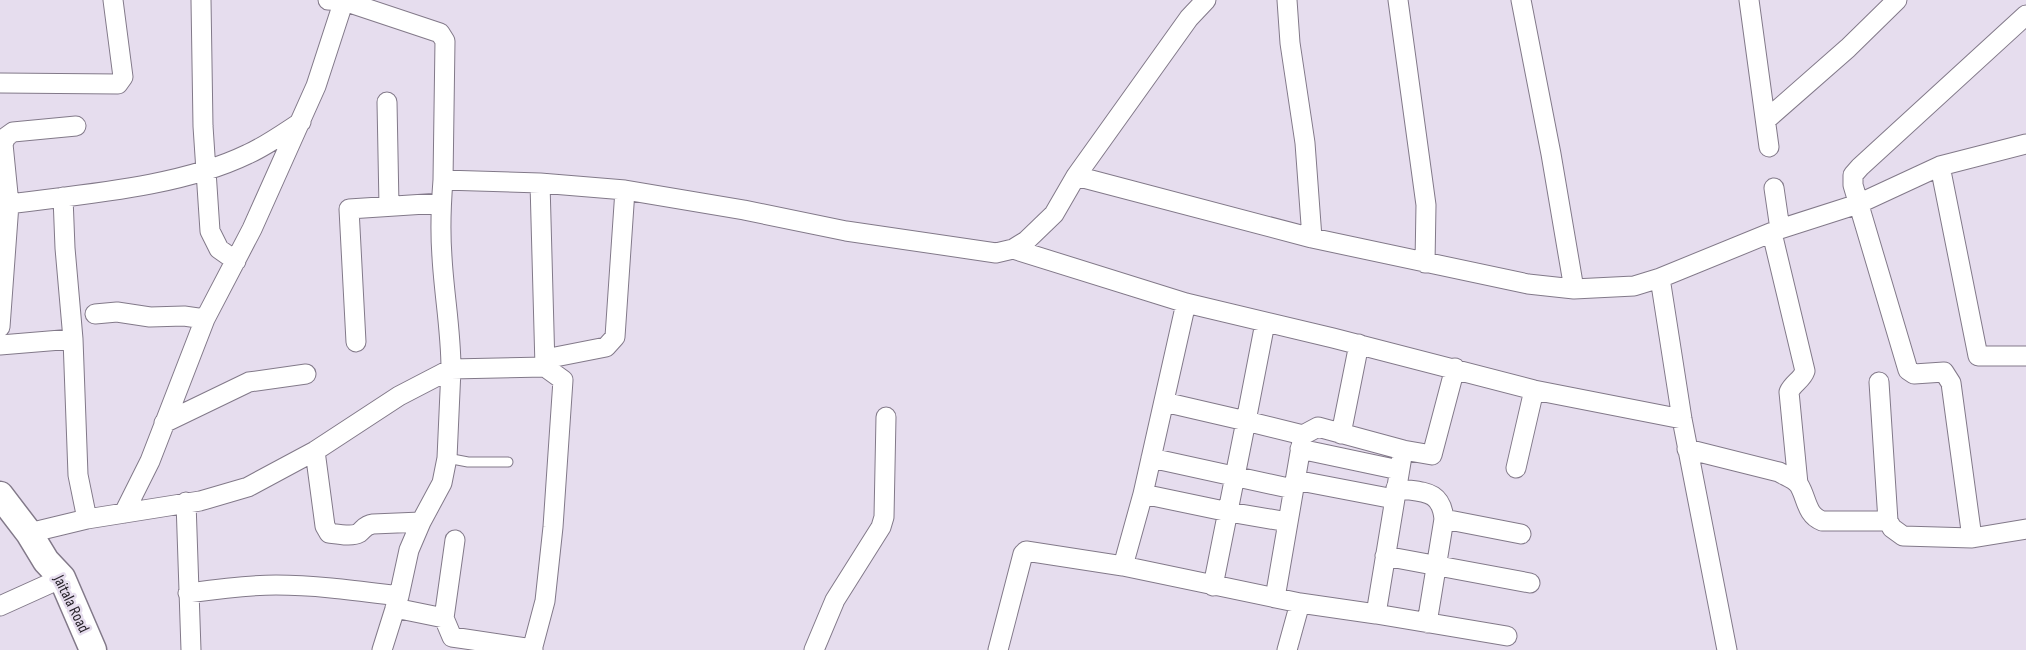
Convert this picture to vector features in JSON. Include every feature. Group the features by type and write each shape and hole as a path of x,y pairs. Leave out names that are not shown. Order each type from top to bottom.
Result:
{"street":[{"path":"0,83 118,84 123,77 113,0"},
{"path":"201,0 203,126 210,231 219,249 236,261"},
{"path":"124,513 150,461 205,319 236,261 316,86 339,0 440,33 444,41 442,257 451,336 447,458 442,483 421,522 409,550 397,602 382,650"},
{"path":"443,180 540,183 625,190 744,210 846,232 996,253 1013,249 1037,232 1054,214 1076,176 1189,18 1206,0"},
{"path":"1287,0 1290,43 1306,143 1312,238"},
{"path":"1398,0 1426,205 1425,263"},
{"path":"1521,0 1551,154 1574,289"},
{"path":"1749,0 1769,146"},
{"path":"1766,120 1848,48 1897,0"},
{"path":"1972,538 1951,383 1944,372 1914,374 1908,370 1858,204 1853,185 1853,175 2026,15"},
{"path":"387,102 389,206"},
{"path":"4,205 120,189 207,170 248,154 300,122"},
{"path":"0,327 4,144 6,137 13,132 76,126"},
{"path":"1076,176 1312,238 1528,284 1574,289 1634,286 1660,278 1776,231 1858,204 1940,166 2026,144"},
{"path":"1940,166 1978,356 2026,356"},
{"path":"455,540 444,618 452,637 532,650 545,601 553,527 563,380 545,363 540,183"},
{"path":"1774,188 1776,231 1805,371 1803,377 1792,386 1789,392 1798,484 1810,513 1815,519 1822,521 1888,521"},
{"path":"29,533 87,519 200,501 248,487 315,451 399,396 451,369 545,363 606,347 615,337 625,190"},
{"path":"63,197 79,483 87,519"},
{"path":"356,342 349,209 441,203"},
{"path":"1013,249 1186,303 1359,344 1534,390 1682,419"},
{"path":"1660,278 1687,449 1727,650"},
{"path":"1123,566 1143,494 1186,303"},
{"path":"95,314 118,312 150,317 184,316 205,319"},
{"path":"1213,586 1265,323"},
{"path":"0,345 72,339"},
{"path":"1341,434 1359,344"},
{"path":"1275,598 1301,442 1318,427 1403,450 1432,455 1455,368"},
{"path":"164,423 249,382 306,374"},
{"path":"1879,382 1888,521 1892,528 1903,536 1972,538 2026,530"},
{"path":"1516,468 1534,390"},
{"path":"1164,402 1246,421 1301,442 1397,486 1433,495 1440,500 1444,519 1427,623"},
{"path":"814,650 835,600 881,527 884,517 886,417"},
{"path":"1687,449 1779,472 1798,484"},
{"path":"1376,614 1403,450"},
{"path":"315,451 325,526 329,533 355,534 367,525 421,522"},
{"path":"1151,458 1236,477 1294,484 1397,486"},
{"path":"1143,494 1228,512 1288,522"},
{"name":"Jaitala Road","path":"0,495 29,533 93,650"},
{"path":"186,502 191,650"},
{"path":"1444,519 1521,534"},
{"path":"998,650 1024,552 1030,550 1123,566 1300,603 1507,636"},
{"path":"1385,556 1530,583"},
{"path":"0,606 52,575"},
{"name":"Jaitala Road","path":"52,575 78,650"},
{"path":"188,593 241,586 278,585 346,590 397,602 444,618"},
{"path":"1287,650 1300,603"}],"lane":[{"path":"447,458 468,462 508,462"}]}
